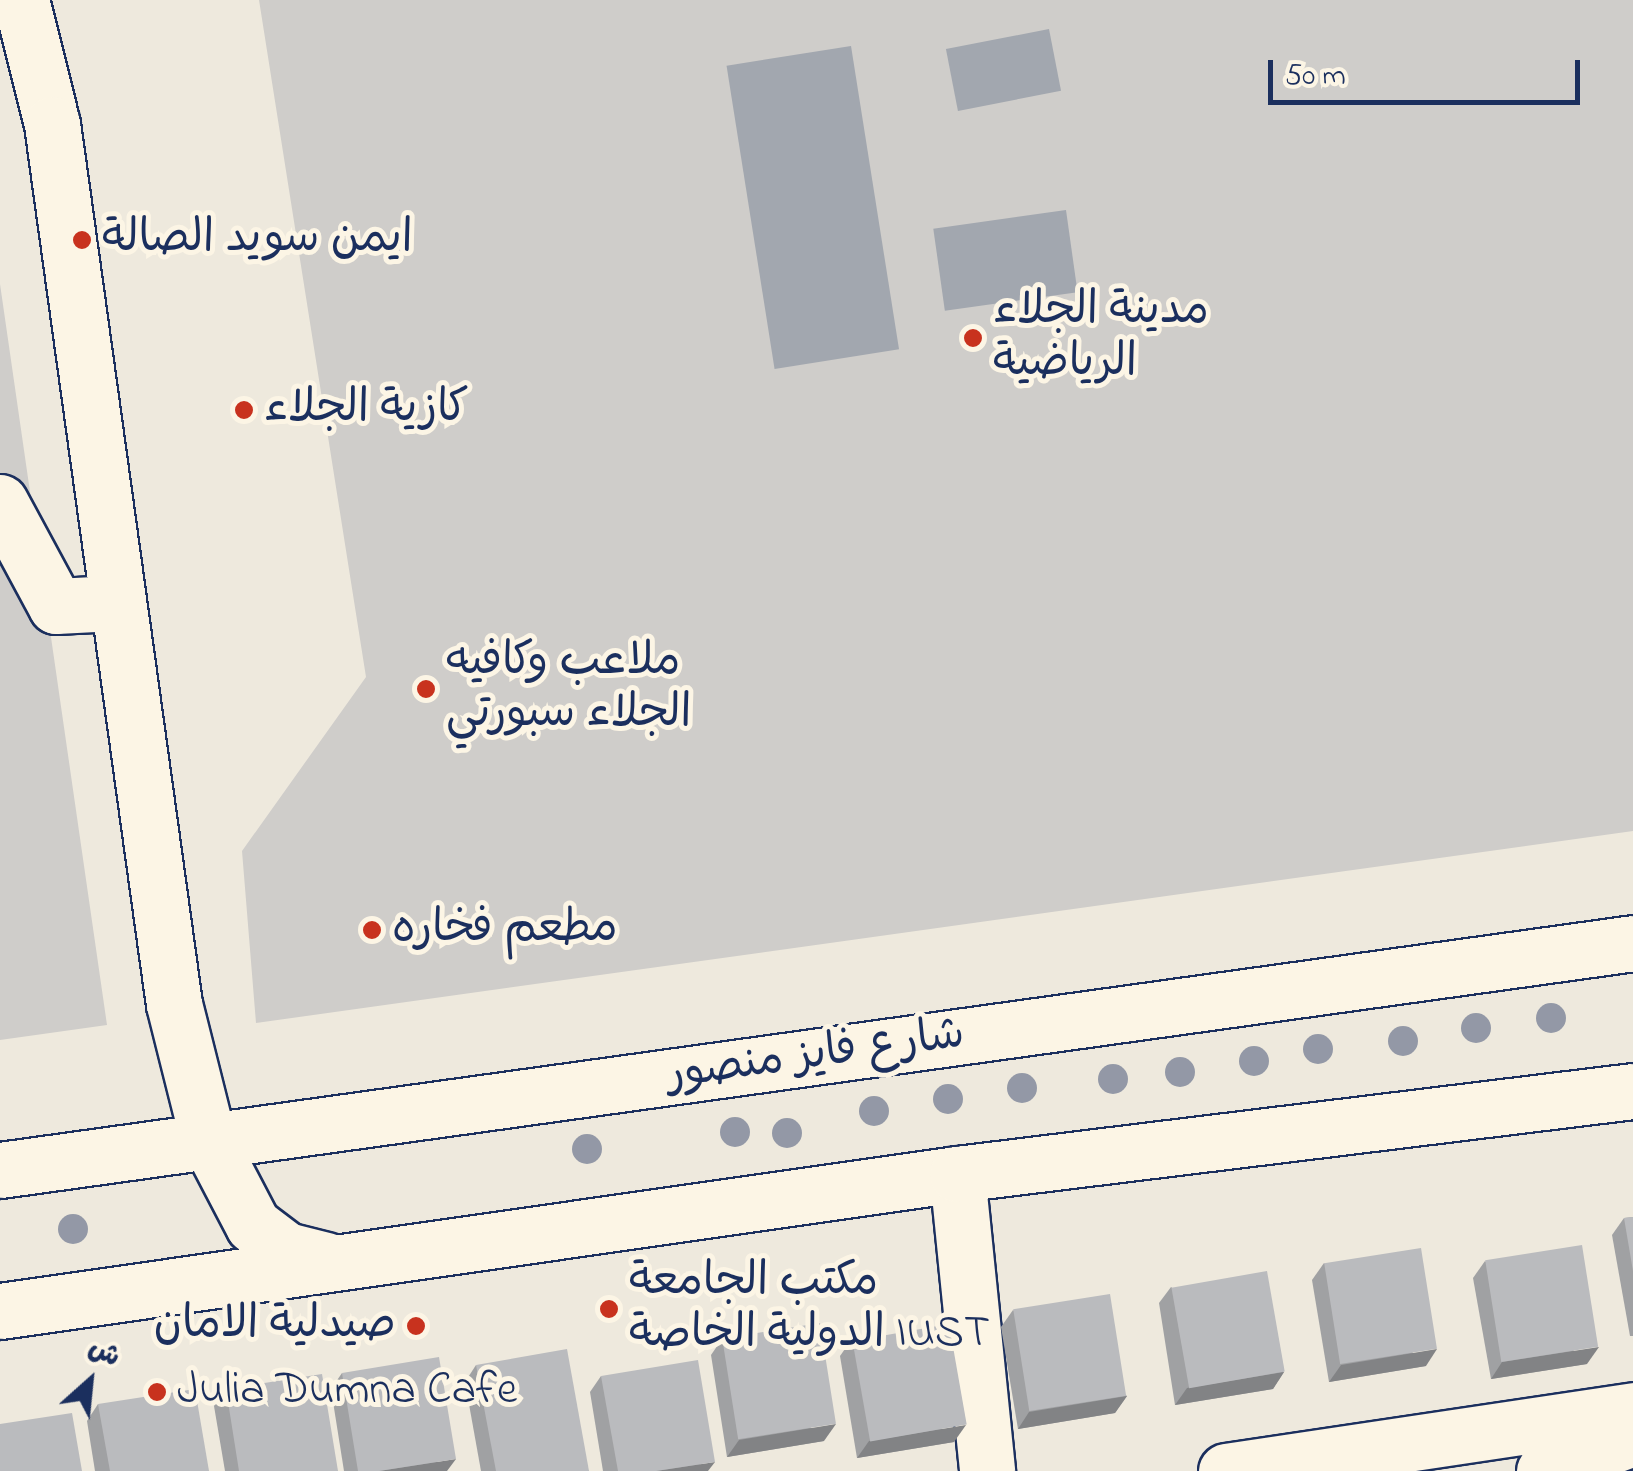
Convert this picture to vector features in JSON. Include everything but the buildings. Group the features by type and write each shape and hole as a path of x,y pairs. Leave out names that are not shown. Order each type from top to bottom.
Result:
{"main road":[{"path":"20,0 18,44 81,316 114,603 174,1004 208,1139 253,1226 286,1250 326,1260"},
{"path":"0,502 56,606 114,603"},
{"name":"شارع فايز منصور","path":"0,1170 1633,943"},
{"path":"0,1311 326,1260 957,1174 1633,1091"},
{"path":"957,1174 988,1471"},
{"path":"1226,1471 1633,1410"},
{"path":"1544,1471 1633,1438"}],"shaded area":[{"name":"مدينة الجلاء الرياضية","path":"259,0 1633,0 1633,831 256,1023 242,851 366,677"},
{"path":"1049,29 1061,91 958,111 946,49"},
{"path":"851,46 899,349 775,369 727,66"},
{"path":"1066,210 1078,292 945,311 933,229"},
{"path":"0,284 107,1025 0,1040"}],"place":[{"name":"ايمن سويد الصالة","path":"82,240"},
{"name":"مدينة الجلاء الرياضية","path":"973,338"},
{"name":"كازية الجلاء","path":"244,410"},
{"name":"ملاعب وكافيه الجلاء سبورتي","path":"426,689"},
{"name":"مطعم فخاره","path":"372,930"},
{"name":"مكتب الجامعة الدولية الخاصة IUST","path":"609,1309"},
{"name":"صيدلية الامان","path":"416,1326"},
{"name":"Julia Dumna Cafe","path":"157,1392"}]}
